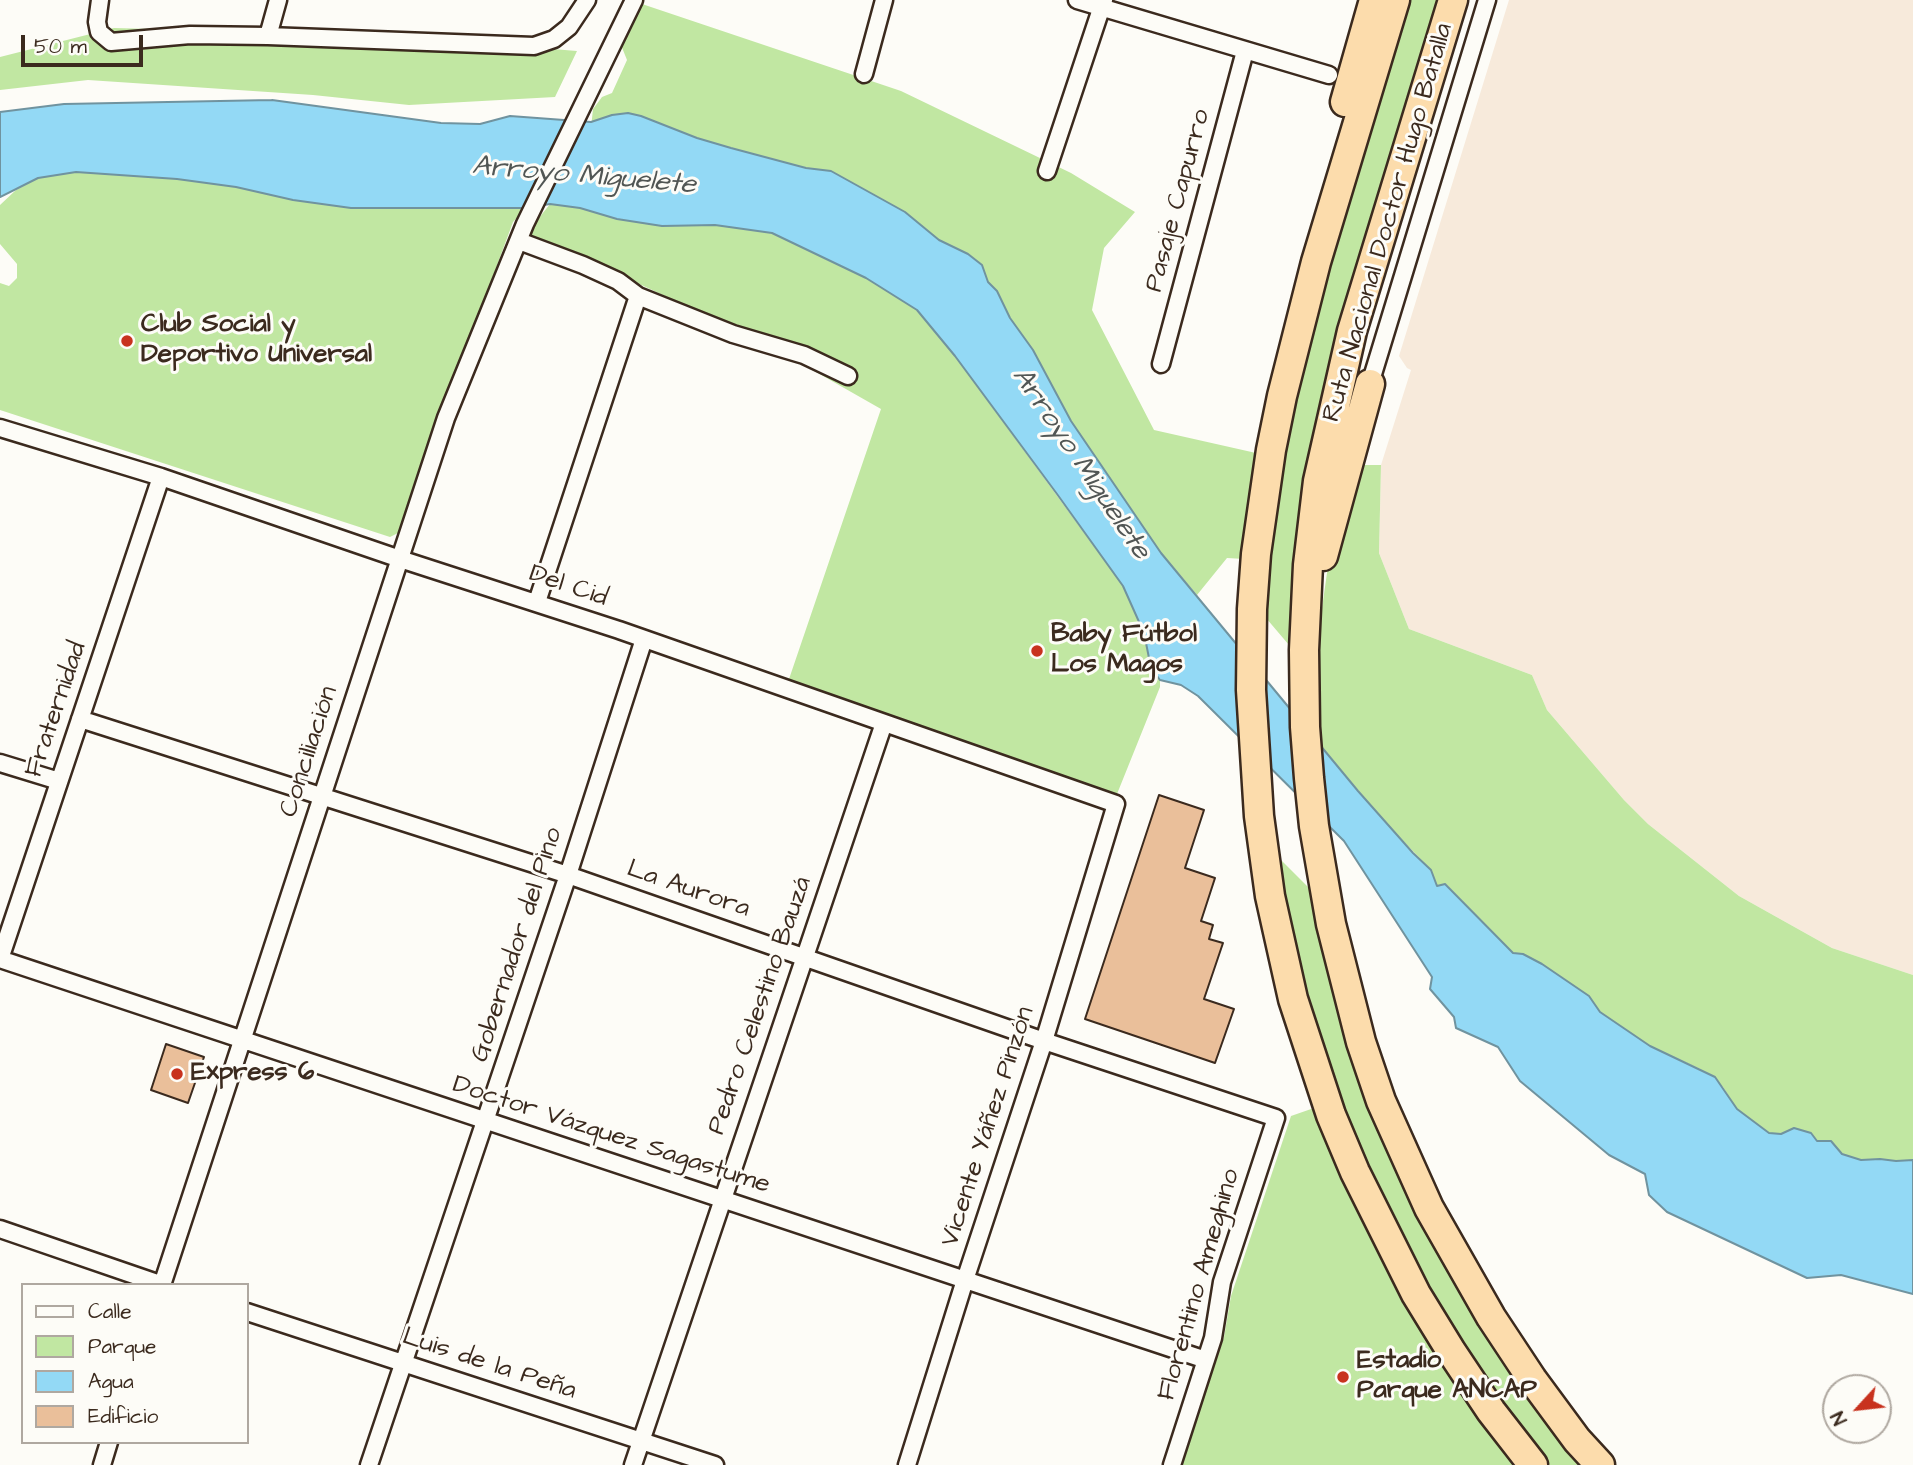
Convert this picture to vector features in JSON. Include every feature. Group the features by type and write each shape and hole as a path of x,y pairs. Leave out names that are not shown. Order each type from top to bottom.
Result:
{"highway":[{"path":"1316,262 1317,220 1324,181 1374,0"},
{"name":"Ruta Nacional Doctor Hugo Batalla","path":"1395,0 1316,262 1271,450 1256,554 1252,609 1251,703 1264,864 1293,999 1331,1115 1355,1172 1382,1230 1423,1306 1491,1411 1533,1465"},
{"name":"Ruta Nacional Doctor Hugo Batalla","path":"1453,0 1352,331 1318,481 1311,527 1303,670 1308,778 1331,924 1361,1042 1381,1101 1429,1208 1456,1259 1525,1369 1577,1440 1600,1465"},
{"path":"1306,602 1321,562 1370,384"}],"street":[{"path":"100,0 97,22 99,32 111,42 190,35 534,46 554,38 569,27 587,0"},
{"path":"268,36 278,0"},
{"name":"Conciliación","path":"163,1283 446,418 525,224 634,0"},
{"path":"864,74 884,0"},
{"path":"1077,0 1103,4 1245,51 1329,75"},
{"path":"1370,384 1488,0"},
{"path":"1047,172 1103,4"},
{"name":"Pasaje Capurro","path":"1161,364 1245,51"},
{"path":"519,241 618,281 638,296 733,334 804,355 848,376"},
{"path":"537,603 638,296"},
{"name":"Del Cid","path":"0,428 162,477 644,639 1116,804"},
{"name":"Fraternidad","path":"0,959 162,477"},
{"name":"Gobernador del Pino","path":"369,1465 568,875 644,639"},
{"name":"La Aurora","path":"80,719 568,875 1044,1041 1276,1118"},
{"name":"Pedro Celestino Bauzá","path":"633,1465 884,723"},
{"path":"0,763 59,781"},
{"name":"Vicente Yáñez Pinzón","path":"906,1465 1044,1041 1116,804"},
{"name":"Doctor Vázquez Sagastume","path":"0,959 1206,1360"},
{"name":"Florentino Ameghino","path":"1172,1465 1213,1338 1222,1282 1276,1118"},
{"path":"0,1229 156,1283"},
{"name":"Luis de la Peña","path":"248,1312 715,1465"},
{"path":"102,1465 108,1444"}],"shaded area":[{"path":"1509,0 1913,0 1913,975 1832,948 1739,896 1648,824 1624,800 1547,710 1532,675 1409,629 1379,553 1381,465 1411,370 1399,356"}],"green space":[{"path":"1411,0 1437,0 1326,380 1310,457 1299,530 1289,645 1266,618 1269,557 1294,398"},
{"path":"642,4 901,91 1071,173 1135,212 1104,248 1092,310 1154,430 1256,453 1244,559 1227,558 1197,595 1161,553 1071,421 1033,351 1010,318 997,291 988,282 982,265 968,254 939,240 905,212 831,171 806,168 731,148 641,116 590,137 593,109 602,97 612,93 627,60 621,45"},
{"path":"114,28 231,31 295,28 577,51 555,97 409,105 313,95 88,80 0,90 0,57"},
{"path":"76,172 177,179 351,208 526,208 513,222 398,533 390,537 0,410 0,283 9,286 17,278 17,264 0,244 0,205 16,190 38,178"},
{"path":"550,204 662,226 715,225 772,233 866,278 917,310 955,356 1123,586 1144,633 1151,668 1160,680 1160,687 1117,794 1081,784 788,682 881,409 758,339 624,277 530,239 535,223"},
{"path":"1354,465 1381,465 1379,553 1409,629 1532,675 1547,710 1624,800 1648,824 1739,896 1832,948 1913,975 1913,1160 1861,1161 1842,1154 1831,1141 1817,1141 1810,1133 1794,1128 1781,1134 1769,1133 1754,1123 1737,1109 1723,1087 1700,1069 1650,1046 1599,1012 1589,996 1542,964 1523,954 1513,953 1446,884 1437,886 1431,870 1383,820 1322,747 1316,650 1329,559"},
{"path":"1278,857 1309,888 1317,930 1354,1058 1586,1465 1550,1465 1520,1429 1465,1352 1412,1260 1371,1177 1313,1019 1295,950"},
{"path":"1314,1108 1349,1190 1401,1293 1459,1389 1515,1465 1180,1465 1224,1337 1231,1296 1291,1116"}],"water":[{"name":"Arroyo Miguelete","path":"272,100 441,123 480,124 510,116 591,122 628,113 731,148 806,168 831,171 905,212 939,240 968,254 982,265 988,282 997,291 1010,318 1033,350 1071,421 1161,553 1358,791 1431,870 1437,886 1445,884 1513,953 1523,954 1542,964 1589,996 1600,1012 1650,1046 1715,1077 1737,1109 1769,1133 1781,1134 1794,1128 1811,1133 1817,1141 1831,1141 1842,1154 1861,1160 1913,1160 1913,1294 1841,1275 1807,1278 1667,1212 1649,1195 1645,1174 1609,1155 1520,1081 1498,1047 1456,1028 1454,1017 1430,989 1432,977 1344,841 1198,696 1181,685 1160,680 1151,668 1144,633 1123,586 1057,494 955,356 917,310 866,278 772,233 715,225 662,226 550,204 526,208 351,208 177,179 76,172 38,178 0,197 0,112 64,104"}],"building":[{"path":"1159,795 1204,810 1185,868 1215,878 1201,921 1213,925 1209,939 1223,943 1204,999 1234,1009 1215,1063 1085,1019"},
{"name":"Express 6","path":"166,1044 204,1057 188,1103 151,1090"}],"place":[{"name":"Club Social y Deportivo Universal","path":"127,341"},
{"name":"Baby Fútbol Los Magos","path":"1037,651"},
{"name":"Express 6","path":"177,1074"},
{"name":"Estadio Parque ANCAP","path":"1343,1377"}]}
